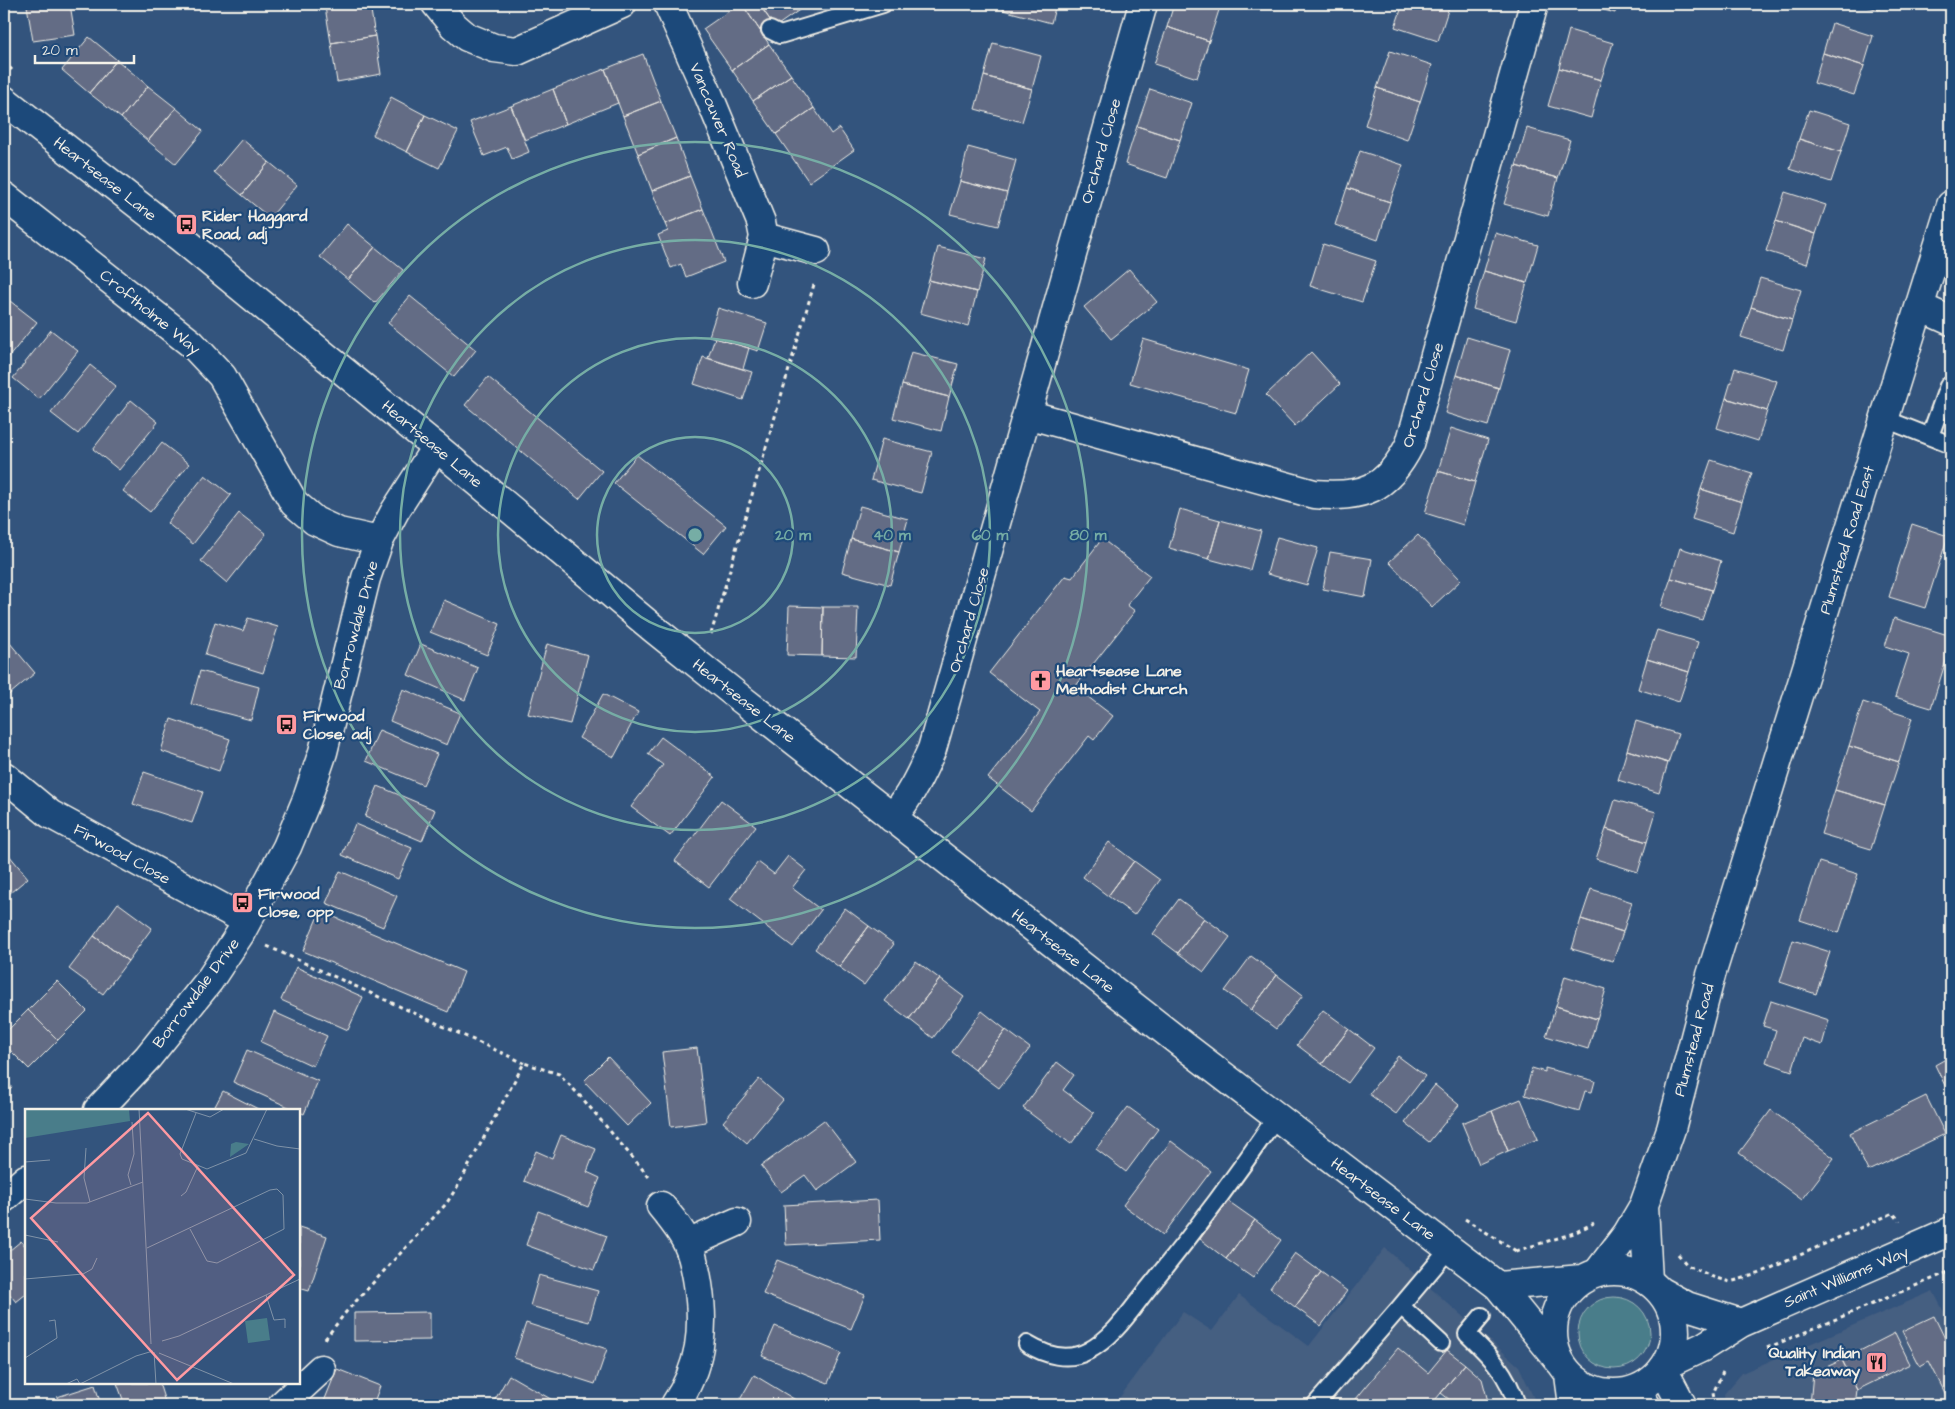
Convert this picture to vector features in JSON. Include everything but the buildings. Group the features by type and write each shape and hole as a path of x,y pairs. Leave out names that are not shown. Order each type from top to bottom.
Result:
{"main road":[{"path":"436,4 453,25 467,37 494,48 517,50 622,4"},
{"name":"Vancouver Road","path":"668,4 709,96 761,222 764,237"},
{"name":"Orchard Close","path":"892,818 906,802 932,749 1143,4"},
{"name":"Orchard Close","path":"1027,414 1314,494 1338,496 1362,492 1385,481 1400,464 1410,444 1534,4"},
{"name":"Heartsease Lane","path":"4,100 181,238 654,629 892,818 1276,1117 1498,1286 1564,1368"},
{"name":"Croftholme Way","path":"4,196 192,344 222,376 294,503 315,521 339,532 379,541"},
{"name":"Plumstead Road East","path":"1742,875 1951,205"},
{"path":"752,283 764,237 816,251"},
{"path":"1920,307 1951,321"},
{"name":"Borrowdale Drive","path":"99,1109 154,1050 209,981 244,928 287,846 307,800 323,752 366,578 379,541 402,499 436,447"},
{"name":"Firwood Close","path":"4,776 50,814 244,928"},
{"name":"Plumstead Road","path":"1590,1276 1627,1234 1644,1205 1671,1129 1711,975 1742,875"},
{"path":"4,1198 25,1180"},
{"name":"Plumstead Road","path":"1644,1205 1654,1286"},
{"path":"661,1206 675,1223 688,1244 696,1274 702,1311 701,1336 694,1367 683,1394 675,1405"},
{"path":"688,1244 737,1222"},
{"name":"Saint Williams Way","path":"1665,1367 1703,1347 1741,1323 1951,1231"},
{"path":"1498,1286 1590,1276 1616,1270 1632,1273 1688,1306 1741,1323"},
{"path":"1573,1405 1564,1368 1553,1344 1552,1326 1557,1307 1567,1291 1590,1276"},
{"path":"1564,1368 1585,1387 1625,1399 1654,1379 1665,1367 1674,1346 1675,1327 1671,1308 1654,1286"},
{"path":"1665,1367 1682,1405"},
{"path":"282,1405 321,1369"}],"lane":[{"path":"770,30 780,35 883,4"},
{"path":"1930,436 1948,386 1951,387"},
{"path":"1885,419 1951,445"},
{"path":"1027,1344 1039,1352 1068,1358 1088,1351 1112,1333 1177,1253 1276,1117"},
{"path":"1315,1405 1450,1248"},
{"path":"1401,1306 1441,1343"},
{"path":"1482,1316 1467,1334 1496,1361 1512,1390 1517,1405"}],"path":[{"path":"711,634 819,266 816,251"},
{"path":"244,928 524,1063 559,1074 582,1098 662,1192 661,1206"},
{"path":"321,1369 315,1353 346,1312 446,1204 459,1184 524,1063"},
{"path":"1678,1252 1687,1265 1713,1277 1730,1282 1758,1274 1893,1213"},
{"path":"1516,1251 1574,1233 1597,1222"},
{"path":"1759,1352 1951,1272"},
{"path":"1715,1405 1713,1393 1724,1370"}],"shaded area":[{"path":"1385,1248 1519,1366 1537,1405 1114,1405 1183,1312 1212,1331 1239,1295 1309,1346"},
{"path":"1933,1291 1951,1325 1951,1405 1725,1405 1724,1394 1742,1373"}],"green space":[{"path":"1614,1297 1634,1303 1644,1313 1650,1333 1644,1353 1634,1363 1614,1369 1594,1363 1584,1353 1578,1333 1584,1313 1594,1303"}],"place":[{"name":"Rider Haggard Road, adj","path":"186,225"},
{"name":"Heartsease Lane Methodist Church","path":"1040,680"},
{"name":"Firwood Close, adj","path":"287,725"},
{"name":"Firwood Close, opp","path":"242,903"},
{"name":"Quality Indian Takeaway","path":"1876,1362"}]}
